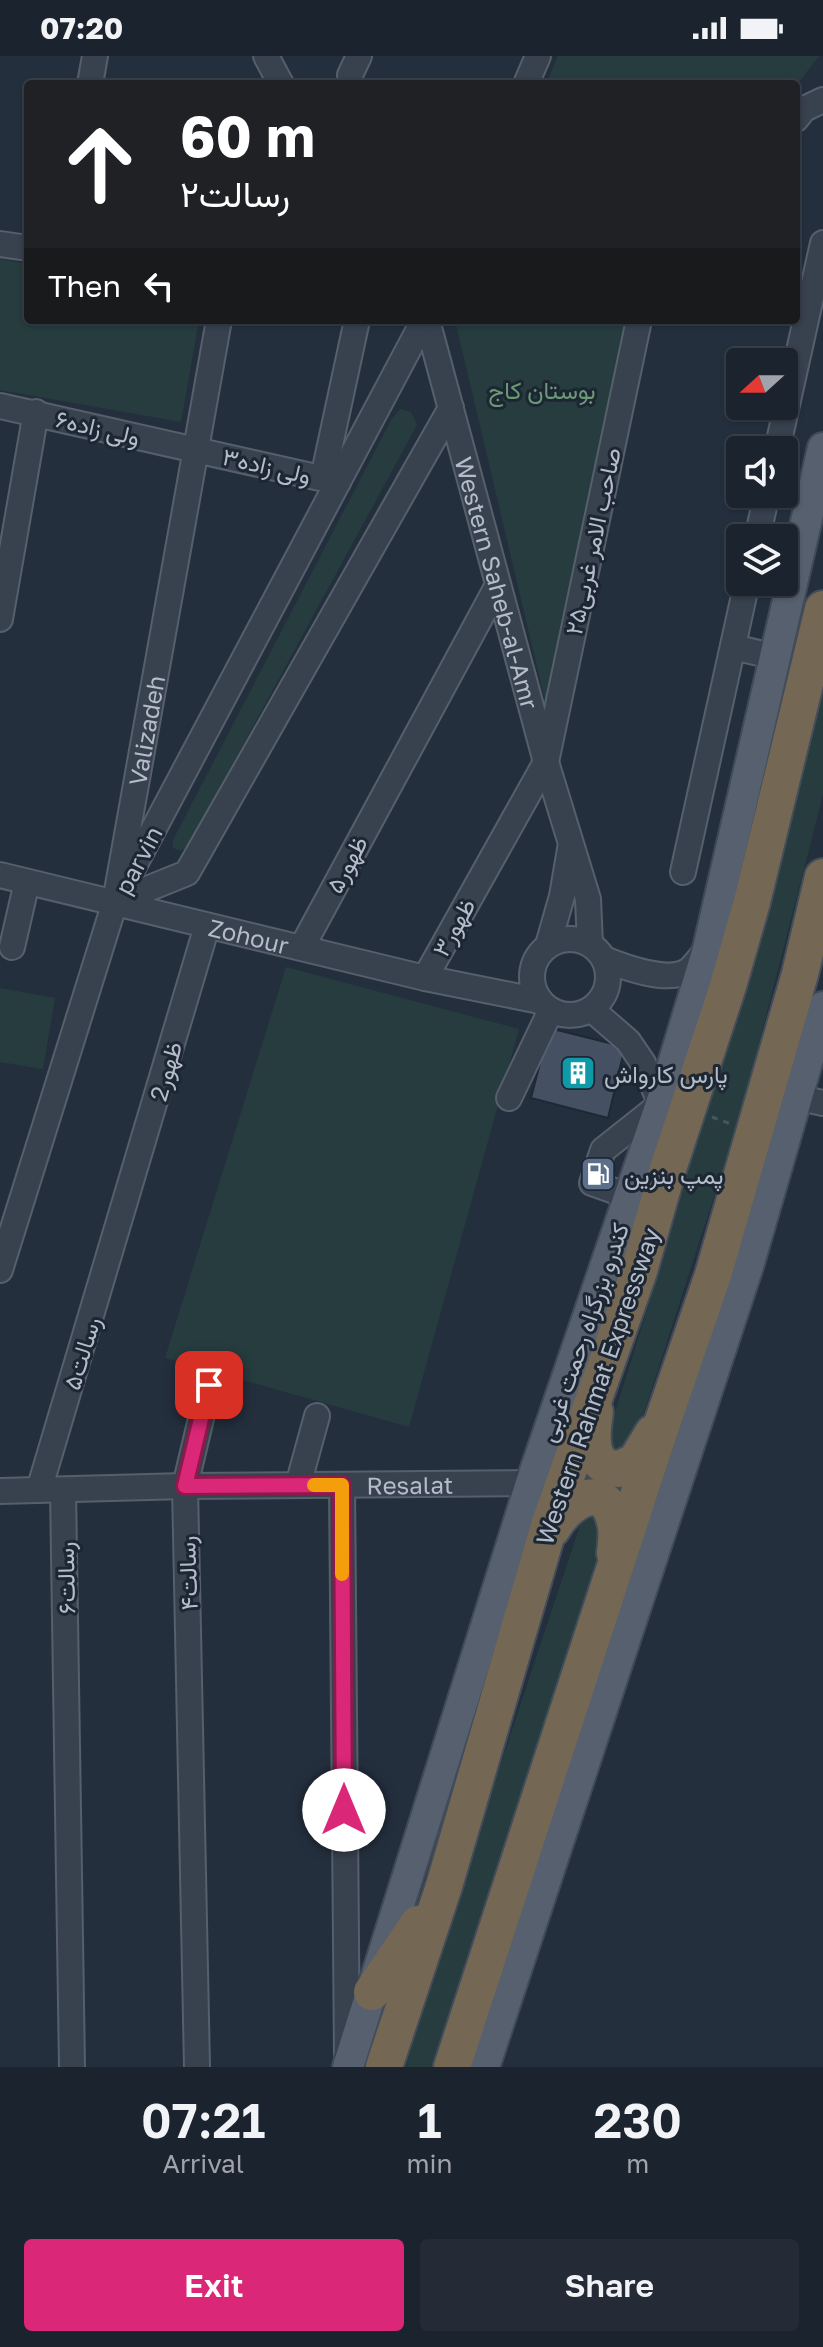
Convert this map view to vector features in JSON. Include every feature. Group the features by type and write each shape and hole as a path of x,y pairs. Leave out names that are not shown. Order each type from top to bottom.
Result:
{"highway":[{"name":"Western Rahmat Expressway","path":"384,2067 444,1886 539,1560 639,1271 663,1111 728,986 752,902 823,609"},
{"path":"452,2067 713,1275 800,974 823,877"},
{"path":"601,1379 594,1418 593,1448 599,1462 614,1469 636,1461 671,1399"},
{"path":"539,1560 564,1511 576,1501 598,1499 610,1511 616,1524 611,1583"},
{"path":"372,1992 444,1886"}],"main road":[{"name":"کندرو بزرگراه رحمت غربی","path":"347,2067 531,1483 616,1196 663,1111 708,949 823,448"},
{"path":"484,2067 748,1266 810,1100 821,1027"}],"street":[{"path":"91,80 95,56"},
{"path":"266,56 278,80"},
{"path":"528,80 538,56"},
{"path":"800,114 823,100"},
{"path":"780,436 823,243"},
{"path":"0,244 24,247"},
{"name":"Valizadeh","path":"0,1270 9,1208 115,902 218,324"},
{"path":"330,480 356,324"},
{"name":"parvin","path":"115,902 330,480 424,324"},
{"name":"Western Saheb-al-Amr","path":"427,324 546,762 588,899 597,951"},
{"name":"صاحب الامر غربی۲۵","path":"546,762 638,324"},
{"name":"ولی زاده۶","path":"0,406 197,449"},
{"name":"parvin","path":"115,902 187,873 451,408"},
{"path":"0,619 36,412"},
{"name":"ولی زاده۳","path":"197,449 330,480"},
{"name":"ظهور۵","path":"302,947 498,585"},
{"path":"683,872 744,596"},
{"path":"733,647 776,657"},
{"name":"ظهور۳","path":"425,978 546,762"},
{"path":"571,843 562,896 531,974 533,989 545,1006 564,1015 578,1015 601,1000 607,987 608,972 597,951"},
{"path":"142,852 187,873"},
{"name":"Zohour","path":"0,875 425,978 500,992 545,1006"},
{"path":"12,947 27,882"},
{"name":"2ظهور","path":"122,1216 207,926"},
{"path":"500,992 558,940 569,938 630,969 665,975 688,971 708,949"},
{"path":"509,1098 545,1006"},
{"path":"591,1009 628,1041 643,1063 663,1111 603,1150 592,1183 616,1196"},
{"name":"رسالت۵","path":"51,1490 122,1216"},
{"name":"رسالت۴","path":"197,2067 185,1486 209,1385"},
{"path":"298,1485 317,1416"},
{"name":"Resalat","path":"0,1491 531,1483"},
{"path":"342,1485 347,2067"},
{"name":"رسالت۶","path":"51,1490 67,1667 72,2067"},
{"path":"495,2029 494,2044 500,2067"}],"path":[{"path":"663,1111 754,1132"}],"green space":[{"path":"558,56 819,56 800,81 548,80"},
{"path":"0,259 24,263 24,324 198,324 181,422 0,390"},
{"name":"بوستان کاج","path":"456,324 627,324 545,701"},
{"path":"400,409 411,412 417,425 189,844 181,851 173,848 173,840 391,420"},
{"path":"823,666 823,795 741,1113 632,1450 612,1455 606,1441 657,1278 751,951"},
{"path":"286,967 519,1029 409,1427 165,1358"},
{"path":"0,988 55,998 43,1069 0,1062"},
{"path":"593,1510 607,1539 535,1772 433,2067 406,2067 443,1937 580,1526"}],"building":[{"name":"پارس کارواش","path":"549,1028 625,1047 608,1118 531,1098"}],"slow traffic":[{"path":"314,1485 342,1485 342,1574"}],"place":[{"name":"پارس کارواش","path":"578,1073"},
{"name":"پمپ بنزین","path":"598,1174"}],"route":[{"path":"209,1385 185,1486 342,1485 344,1810"}]}
